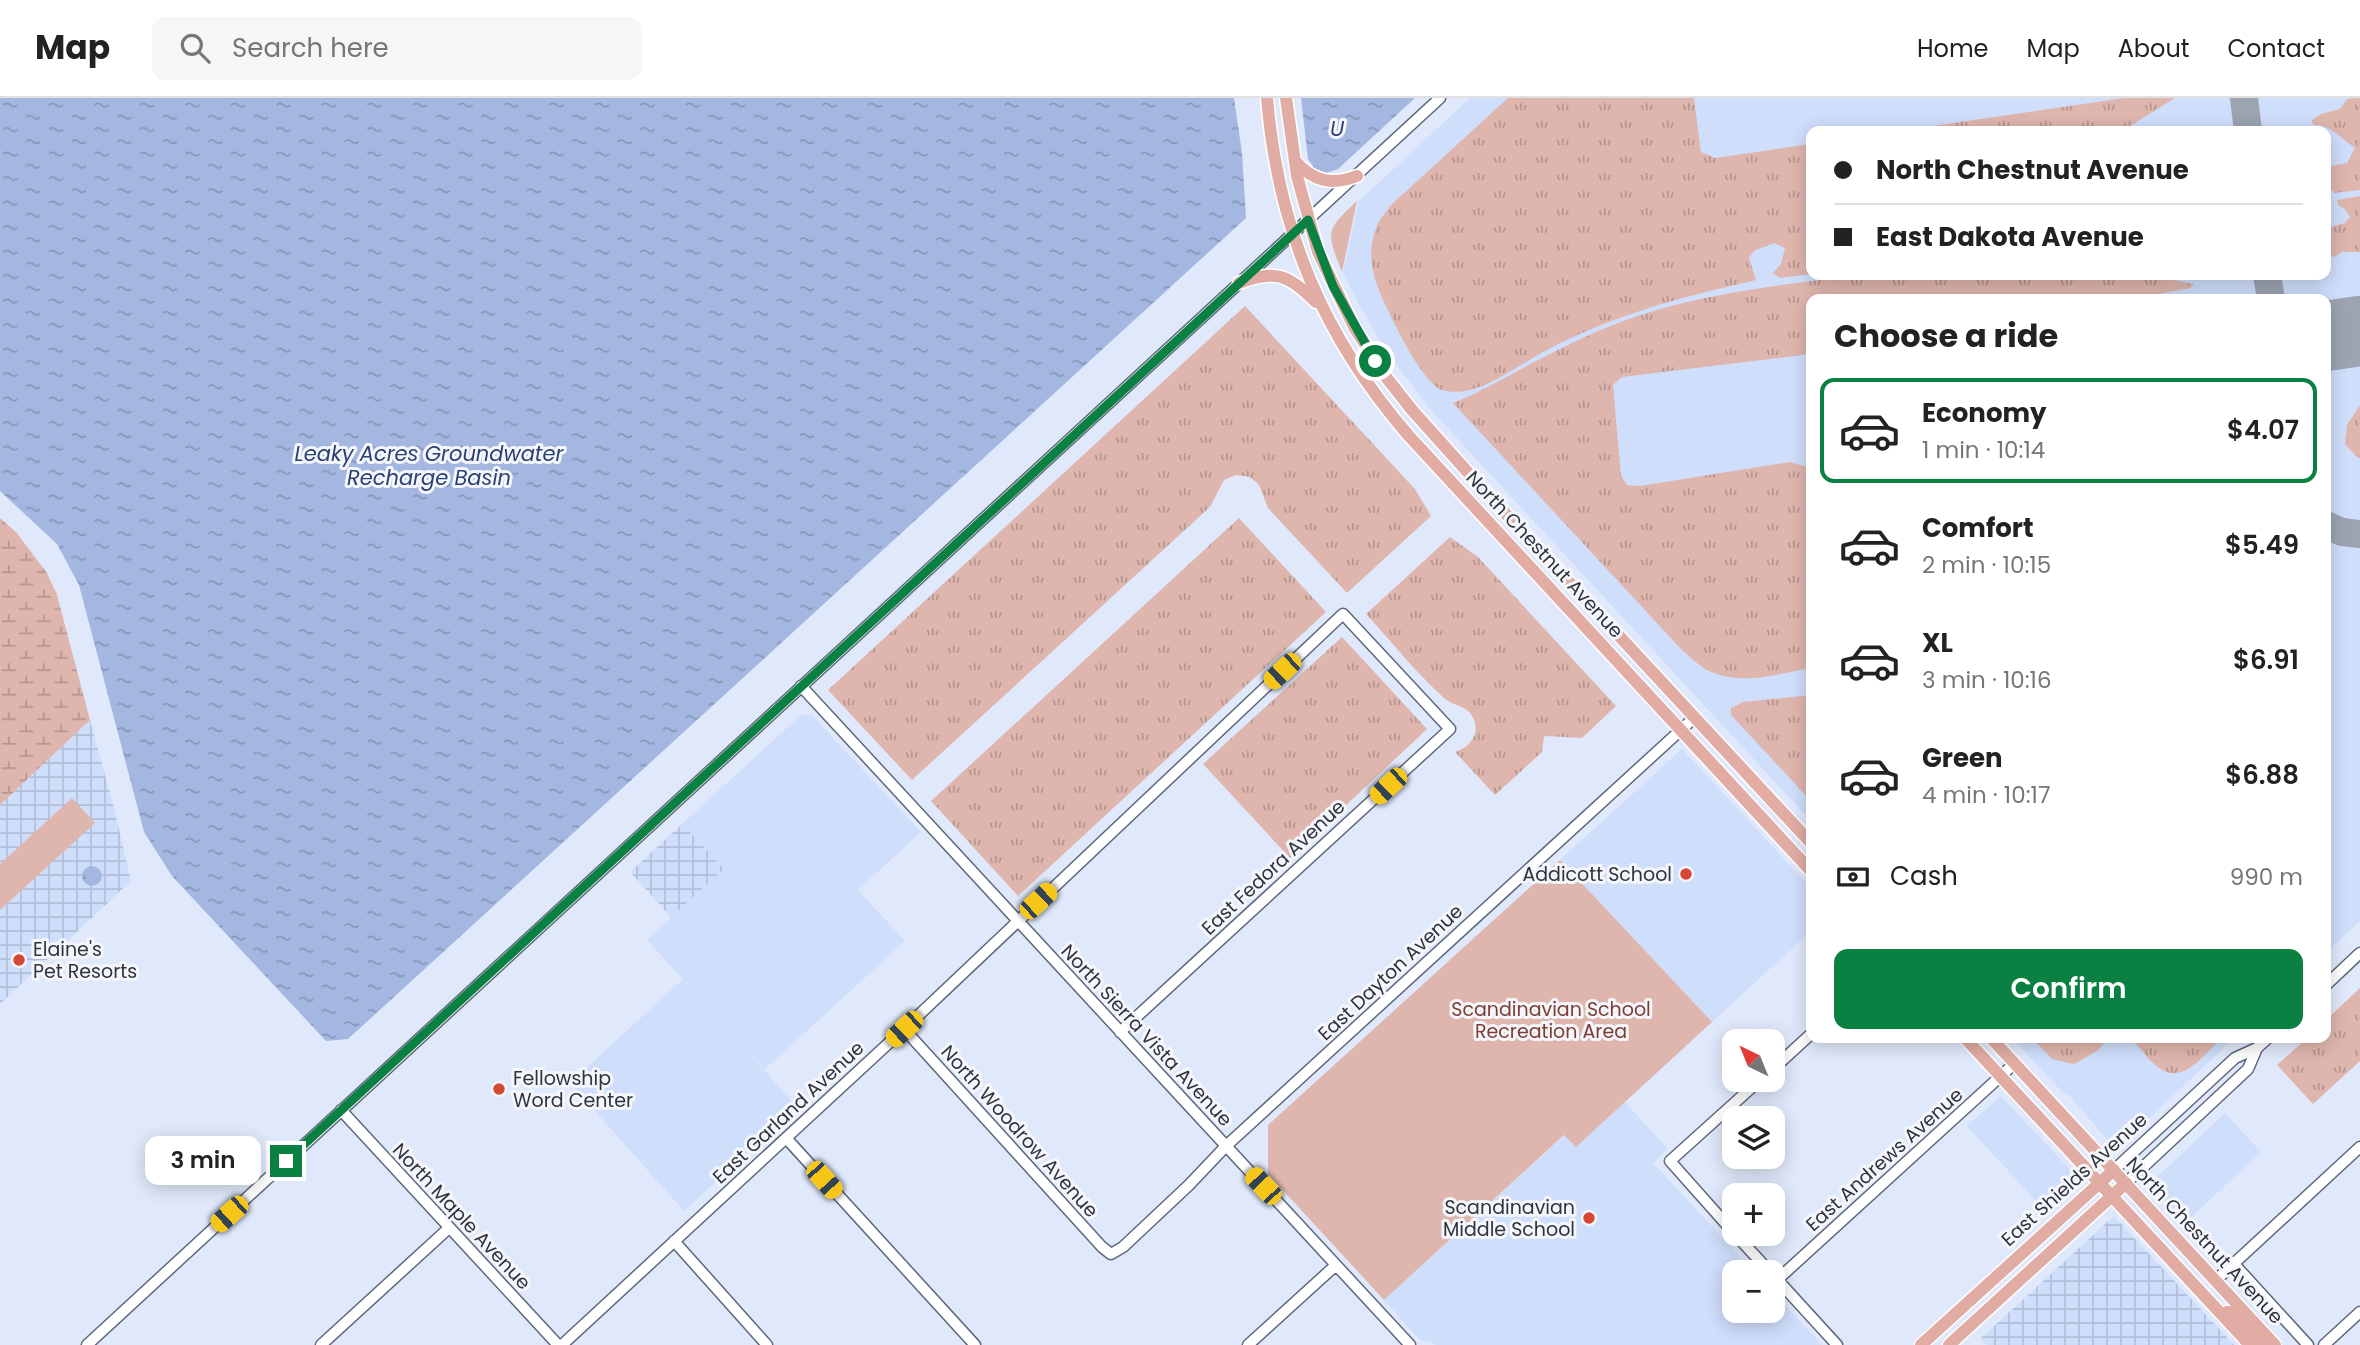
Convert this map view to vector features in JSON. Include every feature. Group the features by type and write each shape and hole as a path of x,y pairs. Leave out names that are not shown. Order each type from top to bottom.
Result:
{"main road":[{"name":"North Chestnut Avenue","path":"1267,98 1275,162 1292,234 1322,309 1352,362 1378,398 1468,499 1806,866"},
{"name":"North Chestnut Avenue","path":"1286,98 1293,159 1308,220 1333,286 1375,361 1412,411 1806,838"},
{"path":"1293,159 1315,178 1331,182 1357,176"},
{"path":"1239,283 1271,274 1280,276 1296,283 1322,309"},
{"path":"1468,499 1481,486"},
{"name":"North Chestnut Avenue","path":"1970,1043 2250,1345"},
{"name":"North Chestnut Avenue","path":"1996,1043 2275,1345"},
{"name":"East Shields Avenue","path":"1921,1345 2114,1170"},
{"name":"East Shields Avenue","path":"1949,1345 2126,1183"},
{"path":"2222,1315 2227,1312 2235,1313 2263,1345"}],"street":[{"path":"87,1345 1440,98"},
{"name":"East Fedora Avenue","path":"1120,1032 1450,729 1343,614"},
{"name":"East Garland Avenue","path":"560,1345 904,1029 1343,614"},
{"name":"North Sierra Vista Avenue","path":"801,686 1410,1345"},
{"name":"East Dayton Avenue","path":"1111,1254 1123,1247 1226,1146 1695,717"},
{"path":"2331,980 2360,953"},
{"name":"North Woodrow Avenue","path":"904,1029 1093,1238 1111,1254"},
{"path":"1785,1058 1806,1039"},
{"name":"East Shields Avenue","path":"2114,1170 2235,1058 2262,1043"},
{"name":"East Shields Avenue","path":"2126,1183 2248,1069 2257,1048"},
{"name":"East Andrews Avenue","path":"1785,1265 2015,1063"},
{"path":"1722,1219 1670,1161 1747,1092"},
{"name":"North Maple Avenue","path":"341,1110 560,1345"},
{"path":"786,1138 975,1345"},
{"path":"2216,1280 2360,1147"},
{"path":"321,1345 449,1228"},
{"path":"674,1241 767,1345"},
{"path":"1746,1246 1759,1260"},
{"path":"2234,1264 2308,1345"},
{"path":"1248,1345 1336,1265"},
{"path":"1785,1289 1837,1345"},
{"path":"2324,1345 2360,1312"}],"shaded area":[{"path":"1470,98 2360,98 2360,921 2331,948 2331,294 1806,294 1806,816 1430,409 1385,350 1343,272 1359,201"},
{"path":"801,715 812,715 921,832 858,890 905,941 765,1069 742,1044 797,1108 684,1211 570,1083 683,979 647,940 723,869 682,824"},
{"path":"90,720 131,881 0,1004 0,805"},
{"name":"Addicott School","path":"1682,749 1806,883 1806,936 1712,1022 1560,860"},
{"path":"682,824 724,869 671,917 630,872"},
{"path":"2017,1043 2229,1043 2121,1145 2111,1144 2067,1093 2063,1093"},
{"path":"2001,1096 2078,1178 2075,1187 2047,1213 1967,1126"},
{"name":"Scandinavian Middle School","path":"1625,1102 1668,1149 1653,1163 1722,1237 1722,1246 1730,1246 1743,1260 1722,1260 1722,1323 1785,1323 1785,1305 1822,1345 1436,1345 1421,1341 1384,1300 1565,1135 1576,1147"},
{"path":"2225,1113 2261,1152 2185,1223 2155,1189 2154,1180"},
{"path":"2114,1216 2234,1345 1987,1345 1981,1338"}],"green space":[{"path":"1508,98 1694,98 1701,152 1715,158 1806,145 1806,275 1780,278 1773,273 1781,264 1785,248 1774,243 1754,251 1749,258 1756,280 1697,294 1612,321 1558,345 1477,388 1453,392 1435,386 1420,368 1384,302 1376,281 1371,259 1373,237 1380,220 1392,204"},
{"path":"2124,98 2175,98 2130,126 1932,126"},
{"path":"2360,98 2360,190 2335,193 2331,190 2331,166 2347,163 2355,148 2331,130 2331,126 2314,125 2311,121 2321,114 2340,109 2347,99"},
{"path":"2360,196 2360,252 2342,252 2334,257 2331,256 2331,227 2345,223 2350,217 2337,200"},
{"path":"1357,201 1342,272 1333,248 1332,232 1339,219"},
{"path":"1819,280 2173,280 2193,284 2191,288 2159,294 1806,294 1806,355 1622,377 1613,385 1621,476 1627,485 1640,486 1790,462 1806,467 1806,669 1759,678 1734,678 1707,670 1681,649 1453,403 1586,337 1633,318 1682,303"},
{"path":"1245,306 1415,489 1431,516 1347,593 1268,508 1259,485 1250,477 1236,475 1224,480 1210,507 912,780 828,690"},
{"path":"2360,405 2358,458 2345,444 2347,425"},
{"path":"0,518 16,532 47,573 57,595 90,720 0,805"},
{"path":"1239,518 1326,612 1018,896 931,801"},
{"path":"1450,537 1478,557 1616,706 1582,738 1544,736 1542,752 1495,795 1455,752 1469,744 1474,736 1476,731 1472,715 1448,701 1434,688 1366,614"},
{"path":"1342,637 1427,729 1290,858 1203,764"},
{"path":"1806,696 1806,796 1731,715 1731,708 1743,702"},
{"path":"72,798 95,823 0,910 0,864"},
{"name":"Scandinavian School Recreation Area","path":"1560,860 1712,1022 1576,1147 1564,1135 1384,1300 1268,1174 1268,1125"},
{"path":"2360,988 2360,1061 2313,1104 2277,1065 2301,1043 2331,1043 2331,1015"},
{"path":"2037,1043 2104,1043 2097,1051 2074,1064 2052,1059"},
{"path":"2134,1043 2217,1043 2198,1062 2180,1072 2171,1073 2151,1061"}],"water":[{"name":"Leaky Acres Groundwater Recharge Basin","path":"0,98 1234,98 1242,153 1246,218 348,1039 326,1041 172,876 144,832 79,585 57,544 0,491"},
{"name":"U","path":"1301,98 1415,98 1338,169 1326,173 1315,169 1308,159"},
{"path":"92,866 99,869 102,876 99,883 92,886 85,883 82,876 85,869"}],"taxiway":[{"path":"2244,98 2247,126"},
{"path":"2268,280 2270,294"},
{"path":"2331,349 2360,334"},
{"path":"2331,527 2342,532 2360,534"}],"runway":[{"path":"2331,335 2360,331"}],"place":[{"name":"Addicott School","path":"1686,874"},
{"name":"Elaine's Pet Resorts","path":"19,960"},
{"name":"Fellowship Word Center","path":"499,1089"},
{"name":"Scandinavian Middle School","path":"1589,1218"}],"route":[{"path":"286,1161 1308,220 1333,286 1375,361"}]}
